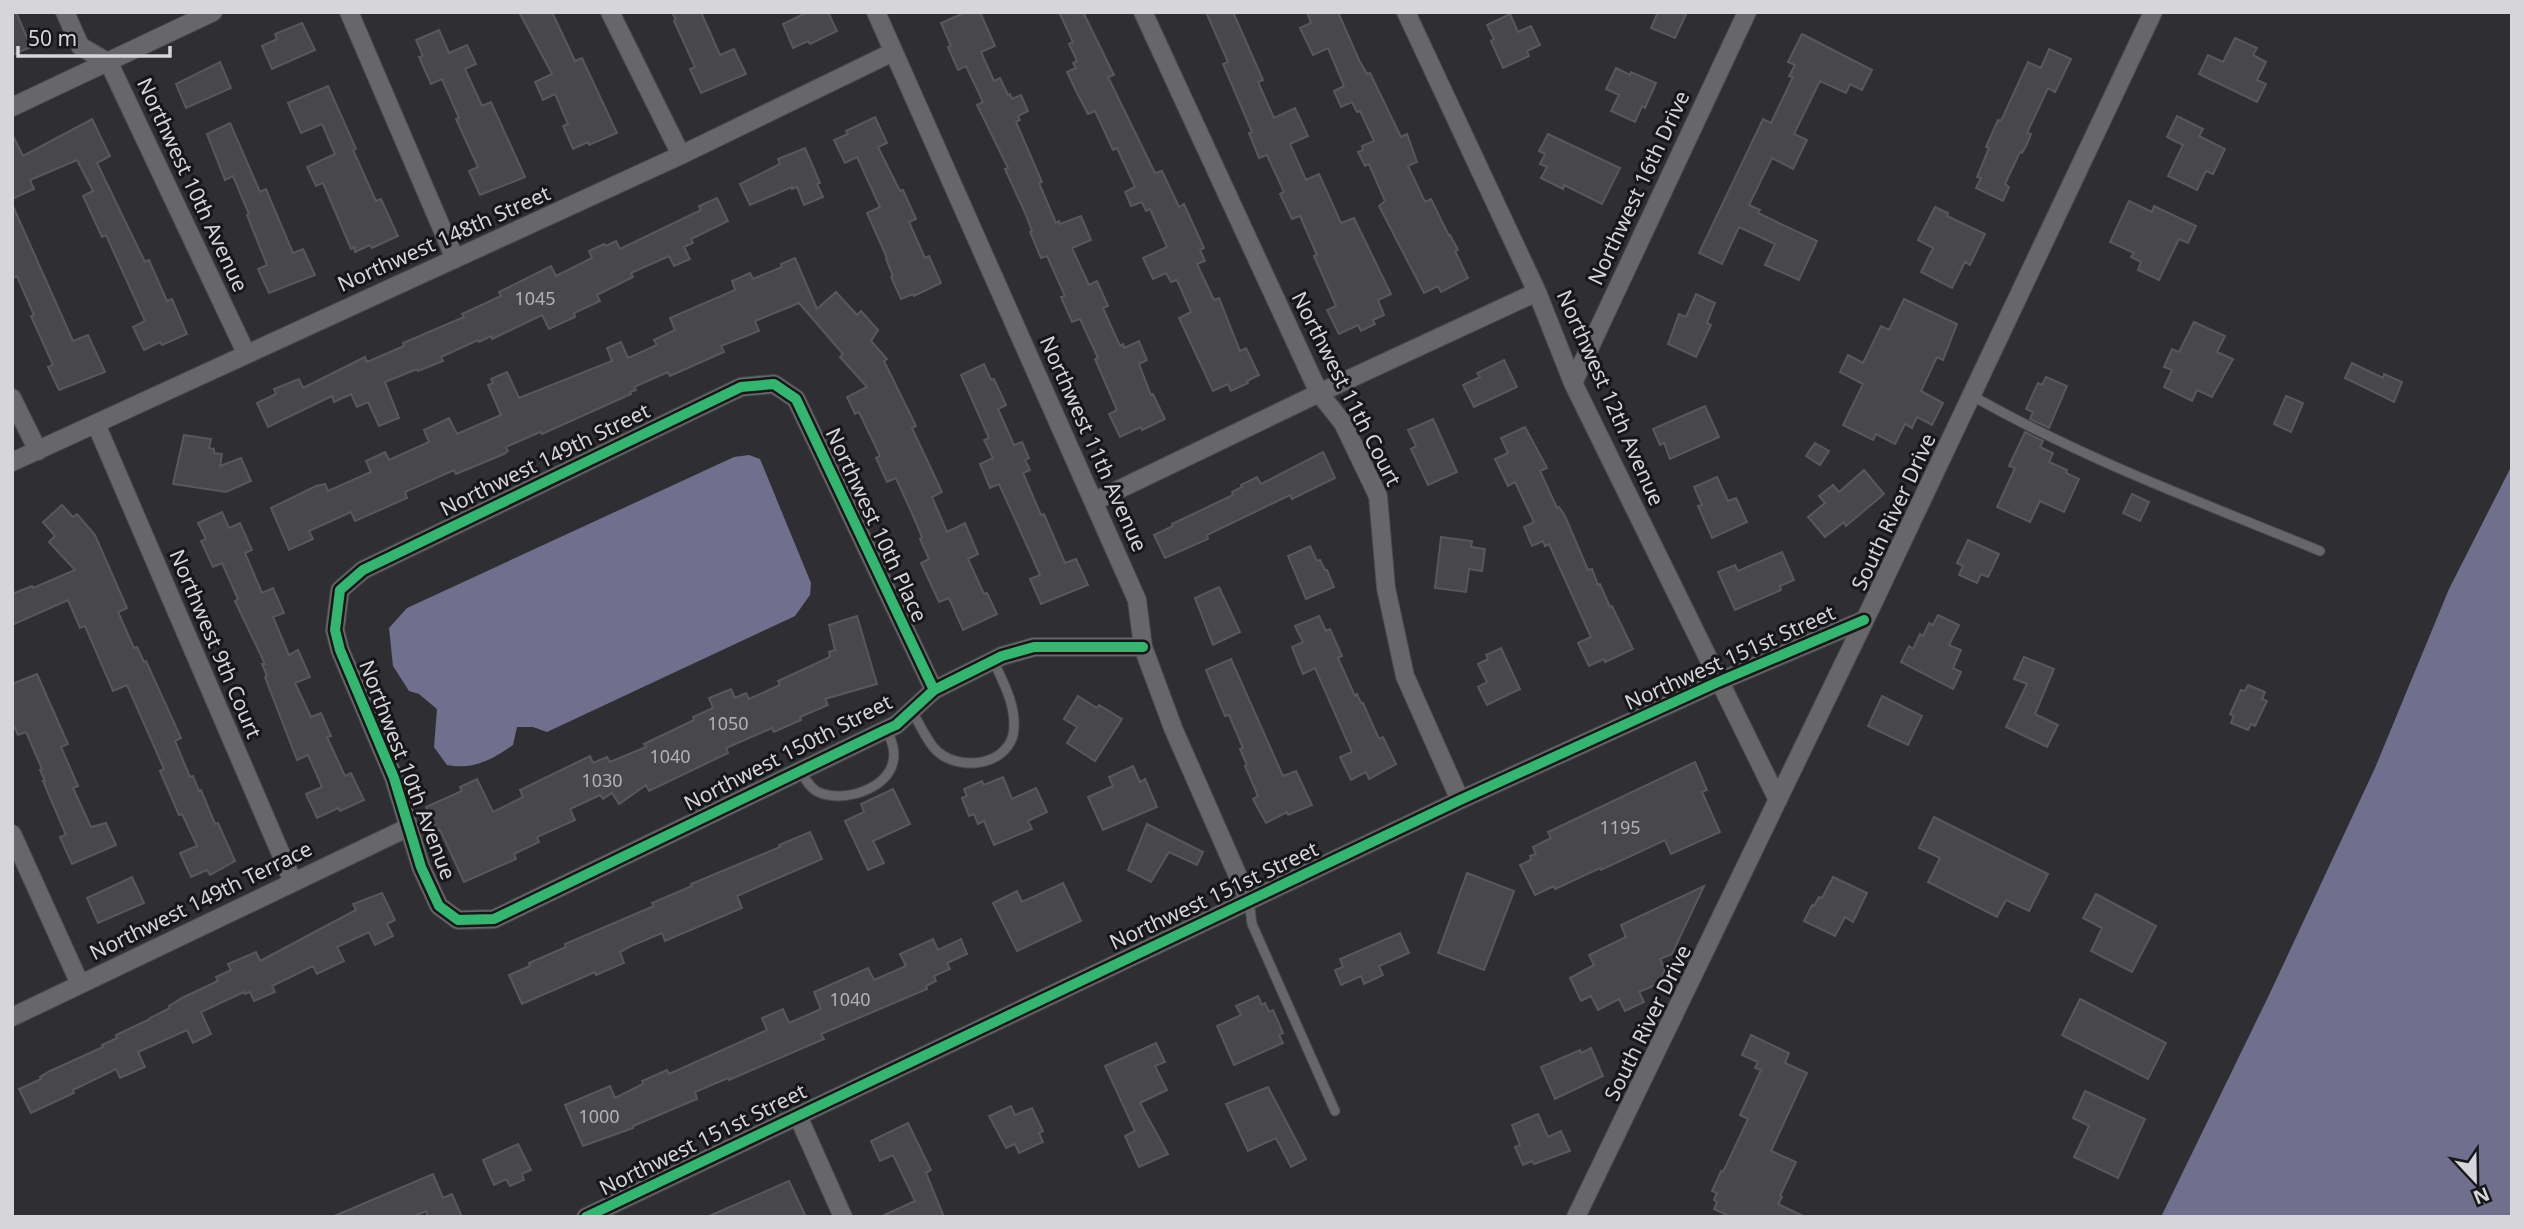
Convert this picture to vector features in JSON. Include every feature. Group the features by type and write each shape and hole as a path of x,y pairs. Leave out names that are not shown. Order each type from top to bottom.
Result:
{"street":[{"name":"Northwest 10th Avenue","path":"65,12 80,46 109,63 246,354"},
{"path":"12,107 213,12"},
{"path":"349,12 455,259"},
{"path":"610,12 681,155"},
{"name":"Northwest 11th Avenue","path":"876,12 1137,600 1143,647 1173,728 1249,901"},
{"name":"Northwest 11th Court","path":"1143,12 1319,393 1343,424 1378,496 1386,588 1405,676 1460,800"},
{"name":"Northwest 12th Avenue","path":"1406,12 1537,292 1573,383 1778,800"},
{"name":"Northwest 16th Drive","path":"1573,383 1747,12"},
{"name":"South River Drive","path":"1576,1217 2153,12"},
{"name":"Northwest 148th Street","path":"12,462 681,155 893,52"},
{"path":"1095,501 1537,292"},
{"name":"Northwest 149th Street","path":"340,590 363,570 741,387 774,384"},
{"name":"Northwest 10th Place","path":"774,384 796,400 934,690"},
{"path":"12,398 38,451"},
{"name":"Northwest 9th Court","path":"96,424 293,881"},
{"name":"Northwest 10th Avenue","path":"340,590 335,630 340,650 394,778 421,867 439,906 458,920 494,919"},
{"name":"Northwest 151st Street","path":"586,1217 1460,800 1718,682 1864,620"},
{"name":"Northwest 150th Street","path":"494,919 887,729 912,711 934,690 993,660 1034,647 1143,647"},
{"name":"Northwest 149th Terrace","path":"12,1017 409,827"},
{"path":"12,834 80,984"},
{"path":"798,1116 843,1217"}],"lane":[{"path":"1971,395 2002,413 2146,480 2320,551"},
{"path":"912,711 935,749 946,757 968,764 1002,754 1010,742 1014,728 1009,692 993,660"},
{"path":"800,771 811,787 819,792 838,797 858,793 884,778 892,765 894,754 887,729"},
{"path":"1249,901 1252,924 1335,1111"}],"water":[{"path":"749,455 760,459 811,583 810,595 795,616 547,732 533,727 517,727 513,745 490,759 474,765 447,765 434,747 437,709 419,694 409,691 393,666 389,628 407,608 734,457"},
{"path":"2512,465 2512,1217 2161,1217 2375,768 2449,589"}],"building":[{"path":"12,12 16,12 31,47 12,55"},
{"path":"519,12 552,12 575,61 582,58 617,133 573,149 563,126 568,124 555,94 543,100 535,82 552,74"},
{"path":"672,12 701,12 720,55 734,49 746,74 701,93 690,69 695,67"},
{"path":"808,12 828,12 837,31 810,44 808,41 793,48 783,24"},
{"path":"966,12 980,12 995,46 981,52 994,81 1000,78 1012,99 1021,95 1028,111 1018,116 1020,120 1016,122 1056,223 1081,216 1091,240 1072,248 1089,285 1097,281 1108,306 1103,308 1120,346 1123,344 1124,348 1139,341 1147,360 1139,364 1151,395 1153,394 1165,419 1142,430 1141,427 1120,437 1109,414 1117,410 1095,359 1098,358 1080,319 1072,322 1061,297 1065,296 1047,256 1041,258 1026,215 1005,169 1008,168 977,105 983,102 966,66 958,70 948,47 951,46 941,23"},
{"path":"1059,12 1083,12 1114,75 1108,77 1155,173 1162,171 1179,207 1184,204 1204,248 1200,250 1205,261 1197,264 1214,300 1219,298 1240,351 1246,348 1259,375 1247,381 1248,383 1231,391 1228,384 1213,391 1179,318 1191,312 1177,280 1171,282 1166,273 1153,279 1143,258 1167,247 1150,209 1146,211 1142,202 1131,206 1125,192 1135,187 1117,148 1113,150 1095,111 1088,114 1067,72 1076,68 1073,63 1077,61 1069,44 1073,42"},
{"path":"1206,12 1233,12 1263,80 1258,82 1274,118 1295,108 1308,136 1290,144 1306,180 1319,174 1341,223 1354,218 1391,294 1378,300 1384,315 1373,320 1375,324 1361,331 1358,325 1339,334 1327,310 1336,306 1314,256 1317,255 1300,216 1292,219 1280,194 1284,192 1267,155 1259,158 1249,133 1252,132 1223,64 1228,62"},
{"path":"1307,12 1338,12 1359,60 1367,74 1370,73 1401,137 1407,134 1417,162 1408,166 1425,202 1431,199 1458,250 1455,251 1468,278 1441,292 1438,286 1424,293 1379,206 1385,201 1369,164 1365,166 1358,152 1363,150 1362,146 1374,141 1360,111 1357,112 1352,102 1341,107 1334,91 1344,86 1328,48 1313,55 1300,28 1311,23"},
{"path":"1658,12 1687,12 1675,38 1651,28"},
{"path":"1510,14 1518,32 1531,26 1540,45 1527,51 1529,56 1503,68 1487,25"},
{"path":"302,23 315,50 272,69 262,46 277,39 275,34"},
{"path":"439,30 449,53 467,45 476,64 465,69 482,106 491,102 525,177 480,195 469,171 478,167 456,119 459,118 442,79 431,84 419,57 423,56 416,40"},
{"path":"1802,34 1872,70 1862,90 1850,84 1846,93 1820,81 1794,134 1807,140 1793,169 1772,158 1749,205 1760,210 1758,213 1817,241 1799,280 1765,265 1775,244 1739,227 1722,264 1699,253 1763,119 1771,123 1793,77 1789,76 1795,65 1788,62"},
{"path":"2235,38 2257,48 2253,55 2266,62 2257,80 2266,84 2257,102 2199,74 2208,55 2223,62"},
{"path":"2049,49 2071,59 2055,92 2048,88 2027,133 2031,134 2027,144 2022,153 2020,152 2005,184 2009,187 2003,201 1976,188 1981,178 1977,177 1989,148 1986,147 2028,62 2041,68"},
{"path":"220,62 231,88 186,108 176,84"},
{"path":"1616,68 1656,83 1645,108 1642,106 1635,122 1611,111 1619,95 1606,89"},
{"path":"328,86 376,201 381,199 398,236 372,248 370,245 355,252 354,247 351,249 323,183 316,186 307,167 335,154 322,124 301,133 288,103"},
{"path":"2177,116 2203,129 2199,136 2225,149 2213,174 2206,171 2197,190 2168,176 2183,145 2167,137"},
{"path":"875,117 887,143 878,147 900,191 903,190 916,219 909,222 925,258 929,256 941,283 901,299 867,213 880,207 857,157 845,163 834,140"},
{"path":"92,119 110,156 97,163 145,262 149,260 167,301 172,299 187,334 144,350 133,327 145,321 106,235 102,237 83,196 93,191 77,160 30,180 34,189 12,199 12,134 23,156"},
{"path":"230,123 260,192 266,189 293,253 303,249 315,275 269,293 258,269 267,265 247,215 249,214 233,176 225,180 207,134"},
{"path":"1548,134 1620,168 1602,204 1564,185 1563,189 1541,178 1547,167 1540,164 1545,154 1539,151"},
{"path":"805,148 823,197 804,205 797,187 792,187 750,205 740,184 780,164 778,159"},
{"path":"717,198 728,221 691,239 693,243 684,247 690,259 674,266 669,256 631,273 633,277 597,295 600,301 549,329 542,315 492,339 491,336 479,342 478,340 441,357 443,361 385,382 399,418 379,426 368,402 357,407 351,394 334,402 332,396 268,427 257,403 276,394 274,389 299,379 303,388 365,357 367,362 464,317 462,314 501,296 499,292 551,266 556,276 592,258 589,251 616,241 620,249 701,210 699,206"},
{"path":"2129,201 2152,212 2154,206 2196,226 2188,243 2179,239 2159,280 2138,270 2141,262 2131,257 2134,253 2110,242"},
{"path":"12,204 73,341 88,335 105,372 59,390 48,367 53,365 31,316 34,315 17,276 12,278"},
{"path":"1935,207 1948,213 1947,216 1985,234 1970,265 1965,262 1952,288 1921,272 1933,248 1918,240"},
{"path":"795,258 817,309 836,292 857,315 861,311 878,330 871,341 887,359 884,361 916,426 912,428 942,492 932,497 947,532 965,523 978,554 968,559 984,594 987,593 997,614 963,630 949,598 939,602 921,563 929,559 914,518 896,478 887,482 876,458 880,456 859,412 855,414 847,397 867,387 840,357 843,354 799,303 755,321 759,331 721,346 724,352 670,376 668,372 634,387 636,390 630,392 631,394 506,447 508,451 504,454 456,474 454,470 405,492 407,498 355,521 351,512 309,531 313,539 289,550 271,508 316,486 325,484 328,491 371,472 366,461 385,452 389,460 429,442 424,430 449,418 457,434 501,415 488,385 493,383 491,379 507,372 519,398 612,361 607,348 621,342 628,358 657,345 654,340 675,330 670,318 735,290 732,281 750,273 753,279 782,267 781,264"},
{"path":"1696,294 1715,303 1707,323 1711,325 1696,357 1668,344 1679,314 1686,317"},
{"path":"1904,299 1957,324 1943,360 1937,357 1921,391 1943,403 1932,425 1917,417 1912,428 1905,424 1895,444 1876,434 1873,440 1843,425 1863,384 1840,372 1848,355 1863,363 1881,326 1889,330"},
{"path":"2194,322 2225,336 2217,352 2233,359 2212,397 2197,390 2192,401 2164,387 2172,370 2164,367 2172,349 2179,352"},
{"path":"1504,360 1517,387 1474,407 1463,385 1480,377 1477,373"},
{"path":"2352,363 2383,378 2384,374 2402,382 2394,402 2345,378"},
{"path":"984,364 1006,405 998,409 1014,445 1022,442 1029,458 1025,460 1030,470 1023,473 1041,515 1044,514 1065,563 1076,559 1088,585 1041,604 1030,579 1040,575 999,484 990,488 980,464 993,458 984,440 989,438 961,375"},
{"path":"2046,377 2067,386 2049,428 2030,419 2033,412 2026,409 2038,383 2042,385"},
{"path":"2286,396 2303,403 2291,432 2274,424"},
{"path":"1705,406 1719,437 1670,459 1664,443 1660,445 1653,429"},
{"path":"1433,419 1457,472 1428,485 1411,449 1416,446 1408,430"},
{"path":"1525,427 1547,468 1540,471 1557,508 1559,507 1565,516 1588,570 1592,569 1633,649 1605,662 1604,659 1589,666 1578,643 1591,637 1549,544 1545,546 1543,541 1532,546 1524,527 1534,522 1515,482 1508,486 1495,459 1508,453 1501,438"},
{"path":"2025,432 2043,441 2040,447 2053,453 2049,462 2079,479 2064,512 2040,501 2030,522 1997,507 2015,468 2009,466"},
{"path":"184,435 211,439 209,448 214,449 214,453 222,454 220,466 241,458 251,481 226,492 173,484"},
{"path":"1815,443 1829,451 1820,465 1806,456"},
{"path":"1323,452 1335,478 1292,499 1290,495 1207,535 1208,539 1165,558 1154,535 1233,495 1232,492 1242,487 1241,485 1257,477 1261,484"},
{"path":"1864,470 1884,494 1846,526 1844,522 1825,537 1808,517 1825,503 1819,496 1833,485 1839,492"},
{"path":"1717,477 1728,501 1736,498 1747,522 1712,538 1698,506 1702,505 1694,487"},
{"path":"2132,494 2149,502 2140,521 2123,513"},
{"path":"62,505 73,517 77,514 95,535 127,608 118,612 134,648 137,647 144,662 146,661 181,738 175,741 190,777 193,776 199,791 201,790 235,861 210,875 207,870 191,877 180,853 197,846 182,814 179,815 160,771 164,769 127,685 113,691 85,626 80,628 68,600 12,625 12,594 75,570 49,542 55,536 43,522"},
{"path":"222,512 229,528 240,523 252,550 245,553 262,593 273,588 284,613 273,617 289,655 298,650 310,677 295,683 311,717 321,713 331,736 327,737 345,776 351,773 364,800 340,811 338,808 317,818 306,794 322,787 308,755 297,760 265,677 267,676 262,664 265,664 235,601 238,599 222,563 213,567 201,541 206,539 198,523"},
{"path":"1441,537 1472,541 1471,547 1485,549 1482,571 1469,569 1466,592 1435,588"},
{"path":"1968,540 1999,554 1988,577 1981,574 1977,583 1959,575 1963,566 1957,563"},
{"path":"1310,546 1317,561 1320,560 1327,570 1334,587 1306,599 1288,556"},
{"path":"1782,552 1794,580 1780,586 1781,590 1735,610 1718,572 1735,565 1738,571"},
{"path":"1219,587 1240,632 1213,645 1195,598"},
{"path":"1938,615 1959,625 1949,645 1961,650 1953,668 1961,672 1953,689 1901,662 1909,646 1913,649 1920,634 1923,636 1929,623 1933,625"},
{"path":"857,616 877,684 825,699 828,705 800,717 801,720 774,732 772,728 726,748 728,753 649,791 646,785 619,804 612,793 603,799 600,795 570,809 575,820 537,837 539,842 514,854 516,859 464,882 426,807 462,791 460,787 477,779 493,812 523,797 520,790 590,756 593,763 607,757 610,762 646,747 644,744 713,708 709,698 731,689 735,698 746,693 749,699 780,685 778,681 830,657 829,652 835,650 829,625"},
{"path":"1319,616 1326,631 1330,629 1342,656 1338,658 1355,696 1357,694 1363,703 1379,739 1383,737 1396,764 1369,779 1366,772 1351,780 1340,757 1352,752 1315,668 1303,674 1292,647 1303,642 1295,626"},
{"path":"1501,648 1520,689 1487,705 1478,687 1487,682 1478,664 1488,659 1486,655"},
{"path":"2024,657 2054,669 2035,714 2058,725 2047,747 2006,727 2027,684 2014,679"},
{"path":"1231,659 1283,776 1296,771 1312,805 1288,815 1287,812 1266,823 1253,799 1258,796 1245,766 1247,765 1240,749 1243,748 1229,715 1225,716 1206,670"},
{"path":"37,674 68,744 61,747 78,786 73,788 91,827 106,823 116,845 72,864 60,837 66,835 43,781 42,769 26,732 18,735 12,722 12,684"},
{"path":"2248,685 2265,692 2262,699 2267,701 2255,726 2251,724 2248,730 2231,723 2234,716 2230,714 2241,690 2245,691"},
{"path":"1078,696 1122,719 1095,761 1067,743 1077,727 1064,719"},
{"path":"1882,696 1922,716 1908,745 1868,726"},
{"path":"1695,762 1707,790 1702,792 1720,832 1671,854 1665,840 1601,870 1600,868 1555,889 1554,886 1535,895 1520,865 1531,860 1530,856 1536,854 1533,847 1551,838 1548,832"},
{"path":"1133,766 1140,782 1145,779 1157,807 1103,830 1088,797 1113,786 1109,777"},
{"path":"1003,777 1012,799 1036,788 1047,812 1028,821 1032,829 994,845 984,821 978,824 974,814 969,816 962,798 967,796 964,789 982,781 984,785"},
{"path":"893,789 910,824 873,841 884,863 868,870 845,821 864,812 861,804"},
{"path":"1934,817 2048,874 2029,911 2006,900 1997,917 1928,882 1940,858 1919,848"},
{"path":"1147,824 1203,852 1197,865 1169,852 1151,882 1128,870"},
{"path":"810,832 822,859 737,896 742,908 665,941 662,933 631,946 620,952 624,963 596,975 595,972 522,1004 509,975 530,966 529,963 566,947 565,944 654,906 652,903 692,886 691,884"},
{"path":"1467,873 1514,891 1484,970 1438,953"},
{"path":"132,877 144,903 98,923 87,898"},
{"path":"1833,877 1867,893 1853,922 1845,917 1835,936 1804,921 1812,905 1814,906 1819,897 1822,898"},
{"path":"1063,883 1081,921 1017,951 993,903 1017,891 1022,902"},
{"path":"1704,886 1672,954 1660,959 1665,969 1660,983 1639,992 1644,1002 1625,1011 1619,999 1598,1010 1591,996 1581,1001 1570,978 1594,965 1589,955 1626,937 1621,925"},
{"path":"382,893 395,920 387,924 393,936 375,945 369,932 337,947 344,961 317,974 313,966 272,986 275,992 254,1001 250,992 244,992 201,1012 211,1034 193,1043 187,1030 138,1052 145,1067 120,1078 116,1069 31,1113 19,1089 41,1079 40,1077 50,1071 103,1047 102,1045 117,1038 116,1035 218,981 216,977 231,970 228,964 256,952 260,961 356,910 353,904"},
{"path":"2096,894 2156,926 2132,972 2091,951 2102,928 2083,918"},
{"path":"1400,933 1409,953 1379,966 1383,975 1364,984 1361,976 1341,985 1335,970 1343,967 1340,959"},
{"path":"933,939 938,950 961,939 967,954 947,963 950,969 934,976 936,981 926,986 927,989 821,1034 824,1039 695,1092 697,1099 633,1128 583,1146 565,1105 610,1086 615,1098 643,1084 642,1081 667,1070 669,1074 767,1030 762,1018 783,1009 789,1023 821,1009 814,992 868,968 874,980 906,966 900,954"},
{"path":"1258,996 1269,1012 1273,1010 1283,1033 1279,1035 1283,1043 1234,1065 1217,1026 1241,1015 1236,1006"},
{"path":"2080,999 2166,1043 2148,1079 2062,1035"},
{"path":"1751,1035 1789,1053 1785,1063 1807,1073 1771,1151 1796,1162 1778,1204 1805,1217 1731,1217 1714,1209 1717,1193 1712,1191 1748,1119 1740,1115 1761,1070 1755,1068 1758,1062 1742,1055"},
{"path":"1156,1043 1165,1062 1155,1066 1167,1090 1140,1103 1168,1154 1139,1167 1125,1136 1135,1131 1105,1066"},
{"path":"1591,1048 1603,1076 1555,1099 1541,1067"},
{"path":"1268,1087 1306,1159 1291,1167 1276,1138 1248,1151 1226,1104"},
{"path":"2085,1091 2145,1119 2118,1178 2074,1157 2089,1126 2073,1118"},
{"path":"1011,1106 1015,1115 1032,1108 1043,1131 1039,1133 1043,1142 1019,1153 1015,1144 1006,1148 989,1116"},
{"path":"1538,1114 1548,1137 1561,1131 1570,1151 1534,1164 1532,1161 1523,1165 1515,1147 1520,1145 1512,1125"},
{"path":"908,1123 931,1170 926,1173 944,1217 880,1217 915,1201 893,1155 880,1161 871,1141"},
{"path":"518,1144 531,1170 522,1174 524,1180 510,1186 506,1179 494,1185 483,1160"},
{"path":"433,1174 443,1198 452,1194 462,1217 428,1217 426,1211 413,1217 332,1217"},
{"path":"789,1181 806,1217 707,1217"}],"cycle path":[{"path":"934,690 796,399 774,384 741,387 363,570 340,590 335,630 340,650 394,778 421,867 439,906 458,920 494,919 896,725 934,690 1002,656 1034,647 1143,647"},
{"path":"586,1217 1460,800 1718,682 1864,620"}]}
